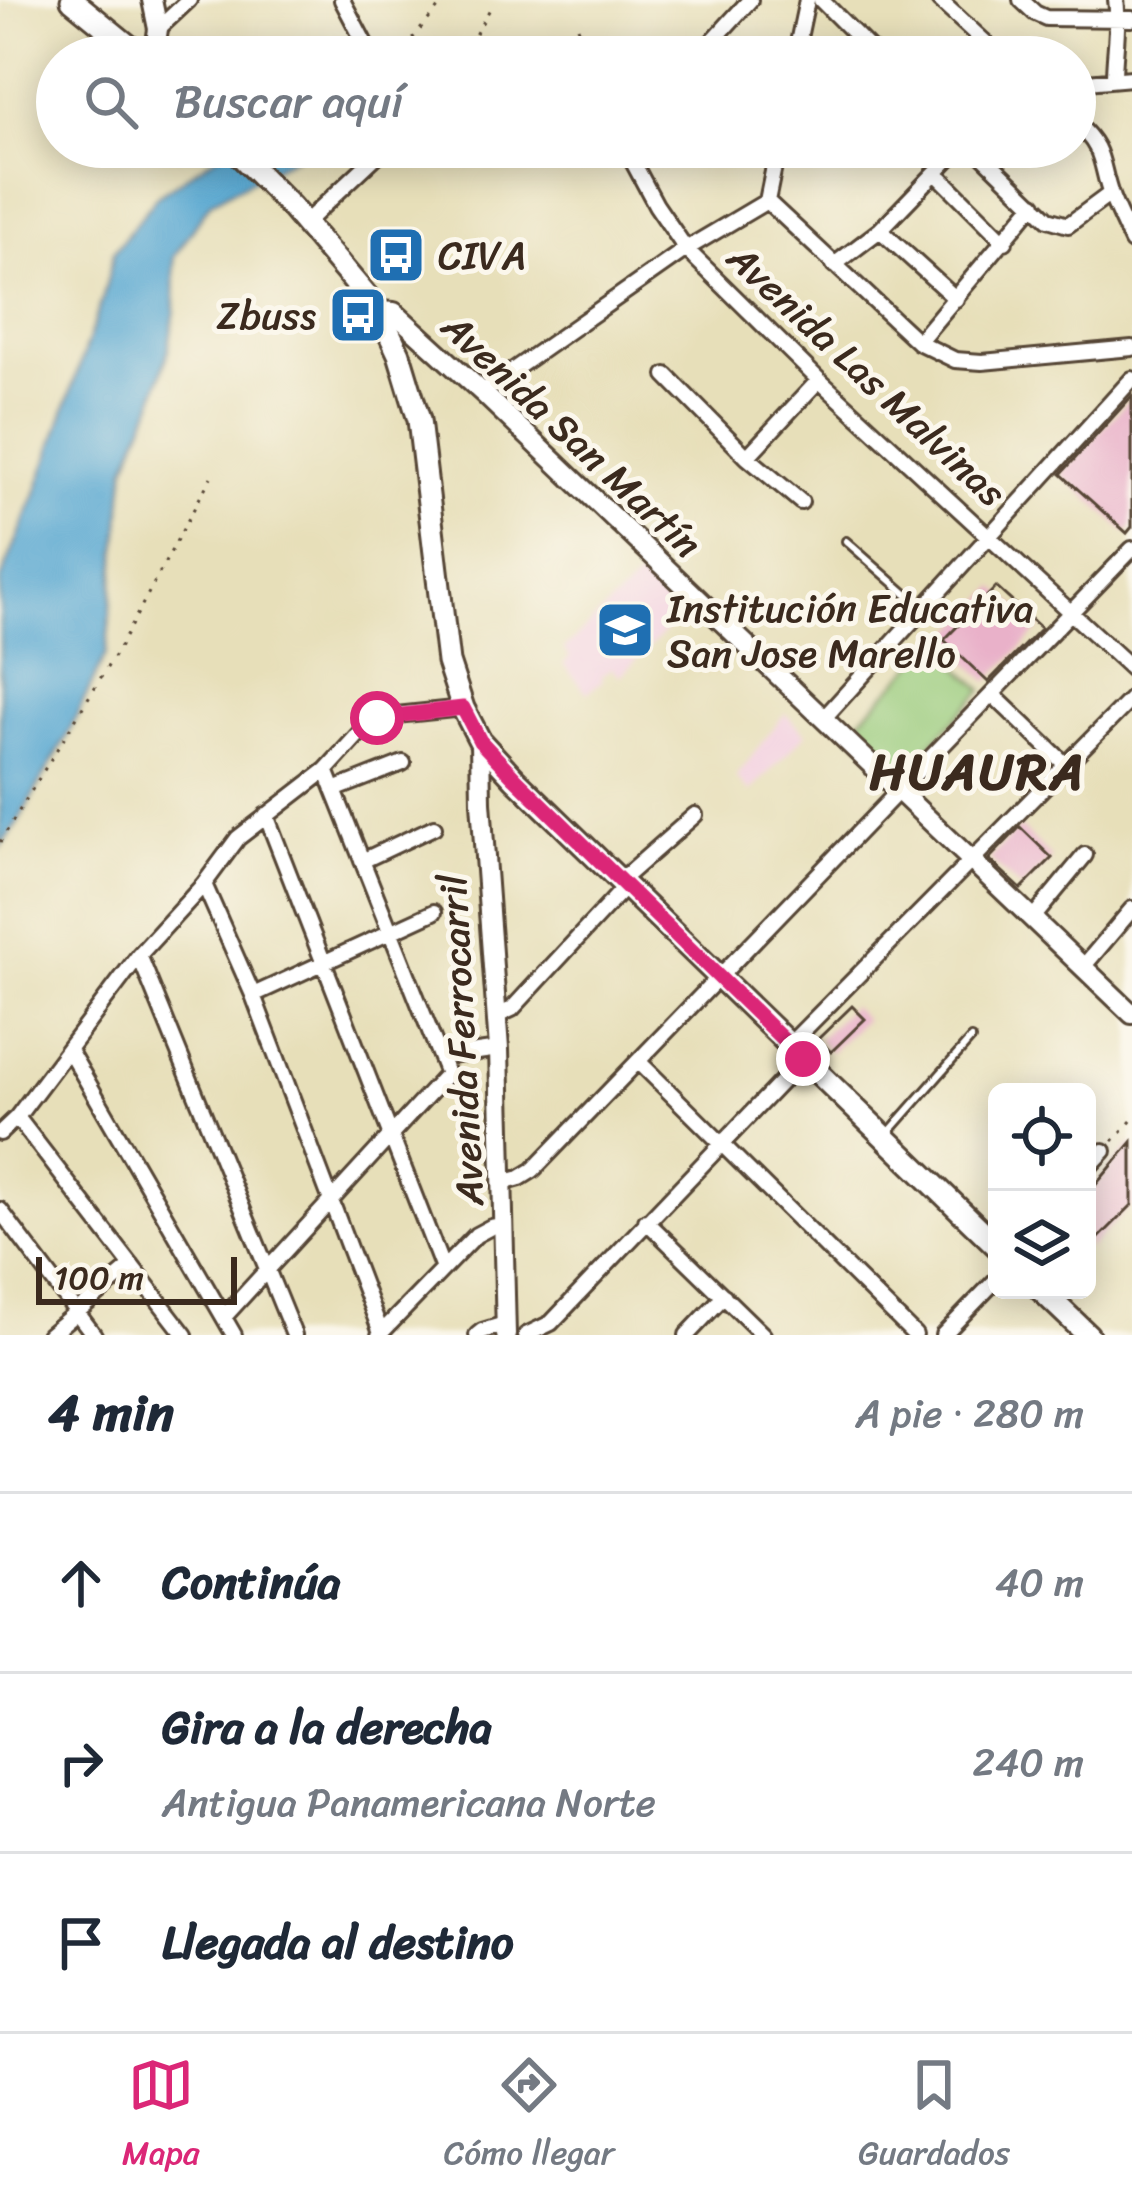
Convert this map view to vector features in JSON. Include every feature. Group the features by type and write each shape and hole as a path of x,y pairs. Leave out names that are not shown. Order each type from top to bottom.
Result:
{"main road":[{"path":"72,0 116,36"},
{"path":"152,0 157,36"},
{"path":"252,168 379,311 399,354 418,419 428,478 448,662 480,741 988,1237"},
{"name":"Avenida San Martín","path":"379,311 394,312 482,392 1032,919 1129,1006"},
{"name":"Avenida Ferrocarril","path":"480,741 499,1049 506,1330"},
{"path":"1050,1299 1088,1335"}],"street":[{"path":"158,29 190,0"},
{"path":"342,0 361,36"},
{"path":"717,36 750,0"},
{"path":"800,36 806,0"},
{"path":"821,0 857,36"},
{"path":"939,0 978,36"},
{"path":"1021,0 1046,17 1125,20"},
{"path":"1114,78 1114,48 1125,20 1116,0"},
{"path":"1096,80 1132,78"},
{"path":"1096,145 1106,165 1110,194 1132,242"},
{"path":"298,215 359,168"},
{"path":"636,168 686,249 767,201 774,168"},
{"path":"834,265 880,230 941,168"},
{"path":"996,168 1048,219 1061,225 1110,194"},
{"path":"936,173 1005,242"},
{"path":"767,201 918,342 955,360 982,362 1132,348"},
{"path":"918,342 1034,204"},
{"path":"880,230 956,298"},
{"name":"Avenida Las Malvinas","path":"482,392 686,249 819,380 1132,669"},
{"path":"666,376 746,457 801,502"},
{"path":"824,719 1132,379"},
{"path":"746,457 819,380"},
{"path":"502,1183 533,1170 1132,549"},
{"path":"993,695 1066,765"},
{"path":"526,1335 551,1323 721,1144 796,1052 971,860 1132,698"},
{"path":"0,1133 17,1118 139,955 204,884 238,838 326,770 377,718 463,708"},
{"path":"334,790 403,764"},
{"path":"224,1317 447,1074 326,770"},
{"path":"266,815 443,1269"},
{"path":"497,1016 512,1009 624,883 695,815"},
{"path":"362,861 434,827"},
{"path":"1032,919 1085,855"},
{"path":"204,884 253,995 381,1334 476,1234 503,1225"},
{"path":"1083,967 1132,909"},
{"path":"253,995 434,912"},
{"path":"139,955 294,1335"},
{"path":"442,1057 499,1049"},
{"path":"69,1050 234,1335"},
{"path":"638,1061 915,1335"},
{"path":"17,1118 185,1335"},
{"path":"1096,1159 1103,1151"},
{"path":"0,1210 94,1335"},
{"path":"646,1221 763,1335"},
{"path":"49,1335 132,1267"},
{"path":"943,1335 988,1289"},
{"path":"687,1335 724,1297"},
{"path":"477,1335 506,1330"}],"lane":[{"path":"846,541 923,610"},
{"path":"884,1137 971,1039"}],"path":[{"path":"415,36 446,0"},
{"path":"474,36 490,9"},
{"path":"578,27 581,36"},
{"path":"0,842 119,648 211,477"},
{"path":"1103,1151 1132,1120"}],"shaded area":[{"name":"Institución Educativa San Jose Marello","path":"645,571 686,611 620,676 612,668 587,693 563,664 570,657 564,649"},
{"path":"785,713 806,734 750,792 736,777"}],"green space":[{"path":"934,644 983,690 899,777 849,731"}],"water":[{"path":"199,168 274,168 211,202 174,257 175,310 168,351 126,467 106,654 66,738 0,847 0,582 38,488 114,252 157,196"}],"building":[{"path":"1132,396 1132,527 1127,533 1061,474"},
{"path":"996,587 1041,628 988,682 944,640"},
{"path":"1020,827 1052,858 1021,889 989,859"},
{"path":"852,1006 865,1019 831,1052 818,1039"},
{"path":"1132,1142 1132,1205 1096,1241 1096,1191 1096,1184"}],"place":[{"name":"CIVA","path":"396,255"},
{"name":"Zbuss","path":"358,315"},
{"name":"Institución Educativa San Jose Marello","path":"625,630"}],"district":[{"name":"HUAURA","path":"978,772"}],"route":[{"path":"377,718 463,708 480,741 515,778 803,1059"}]}
